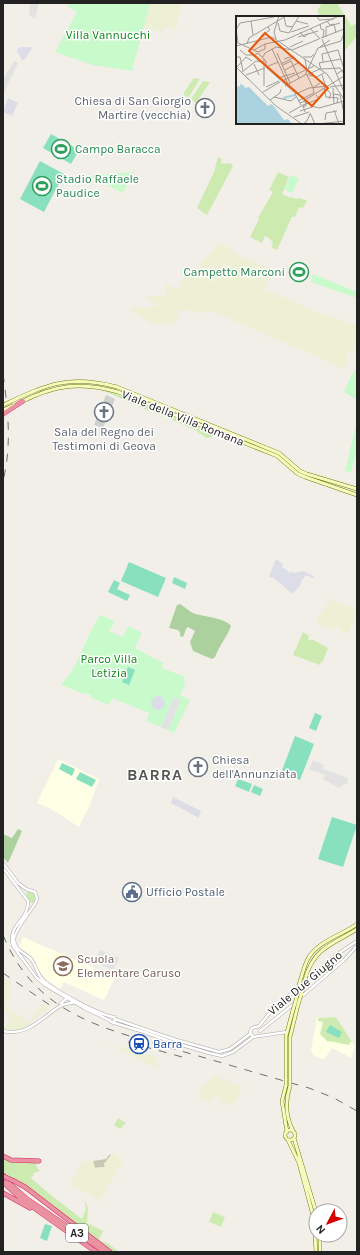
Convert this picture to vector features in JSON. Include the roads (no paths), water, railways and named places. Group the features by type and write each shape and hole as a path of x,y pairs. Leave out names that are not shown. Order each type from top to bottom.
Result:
{"highway":[{"path":"3,414 23,400"},
{"path":"3,1156 10,1160 39,1161"},
{"path":"3,1176 25,1187 110,1252"},
{"name":"A3","path":"3,1176 27,1199 105,1252"},
{"name":"A3","path":"3,1182 20,1198 96,1252"},
{"path":"3,1193 27,1206 70,1234"}],"main road":[{"name":"Viale della Villa Romana","path":"3,405 47,386 71,381 86,381 117,387 279,453 300,471 346,492 357,495"},
{"name":"Viale della Villa Romana","path":"3,410 47,390 64,386 83,385 105,388 277,456 298,474 357,489"},
{"path":"346,492 348,486"},
{"path":"289,1084 286,1080 287,1032 306,962 319,946 357,924"},
{"path":"313,1203 294,1138 295,1135 290,1125 287,1109 290,1034 310,963 318,953 357,929"},
{"path":"289,1084 282,1101 287,1132 286,1136 299,1163 314,1219 316,1252"},
{"path":"287,1132 290,1130 293,1131"},
{"path":"288,1140 292,1140 294,1138"}],"street":[{"path":"3,863 18,883 26,889 32,890 37,894 38,898 36,904 17,929 14,944 17,949 32,961 36,971 43,980 67,998 99,1012 110,1018 111,1022 218,1056 230,1054 253,1037 260,1034 287,1032"},
{"path":"3,868 28,902 30,904 36,904"},
{"path":"24,896 26,889"},
{"path":"28,902 27,911 14,928 11,936 13,946 41,982 67,998 110,1018"},
{"name":"Viale Due Giugno","path":"110,1018 113,1016 115,1019 173,1039 219,1052 230,1049 250,1034 252,1028 257,1027 267,1014 336,955 357,941"},
{"name":"Viale Due Giugno","path":"260,1034 344,960 357,946"},
{"path":"27,965 30,965 32,961"},
{"path":"61,1004 62,995"},
{"path":"3,1032 28,1029 54,1010 67,998"},
{"path":"61,1004 75,1002"},
{"path":"257,1027 260,1034"},
{"path":"250,1034 253,1037"}],"railway":[{"path":"3,374 8,414 8,454 3,481"},
{"path":"3,935 17,962 34,984 54,1001 76,1015 100,1026 126,1035 309,1088 334,1098 357,1111"},
{"path":"3,973 54,1008"},
{"path":"128,1042 182,1057"}],"place":[{"name":"Chiesa di San Giorgio Martire (vecchia)","path":"205,108"},
{"name":"Campo Baracca","path":"61,149"},
{"name":"Stadio Raffaele Paudice","path":"42,186"},
{"name":"Campetto Marconi","path":"299,272"},
{"name":"Sala del Regno dei Testimoni di Geova","path":"104,412"},
{"name":"Chiesa dell'Annunziata","path":"198,767"},
{"name":"Ufficio Postale","path":"132,892"},
{"name":"Scuola Elementare Caruso","path":"63,966"},
{"name":"Barra","path":"139,1044"}],"district":[{"name":"BARRA","path":"155,774"}],"park label":[{"name":"Villa Vannucchi","path":"108,35"},
{"name":"Parco Villa Letizia","path":"109,666"}]}
